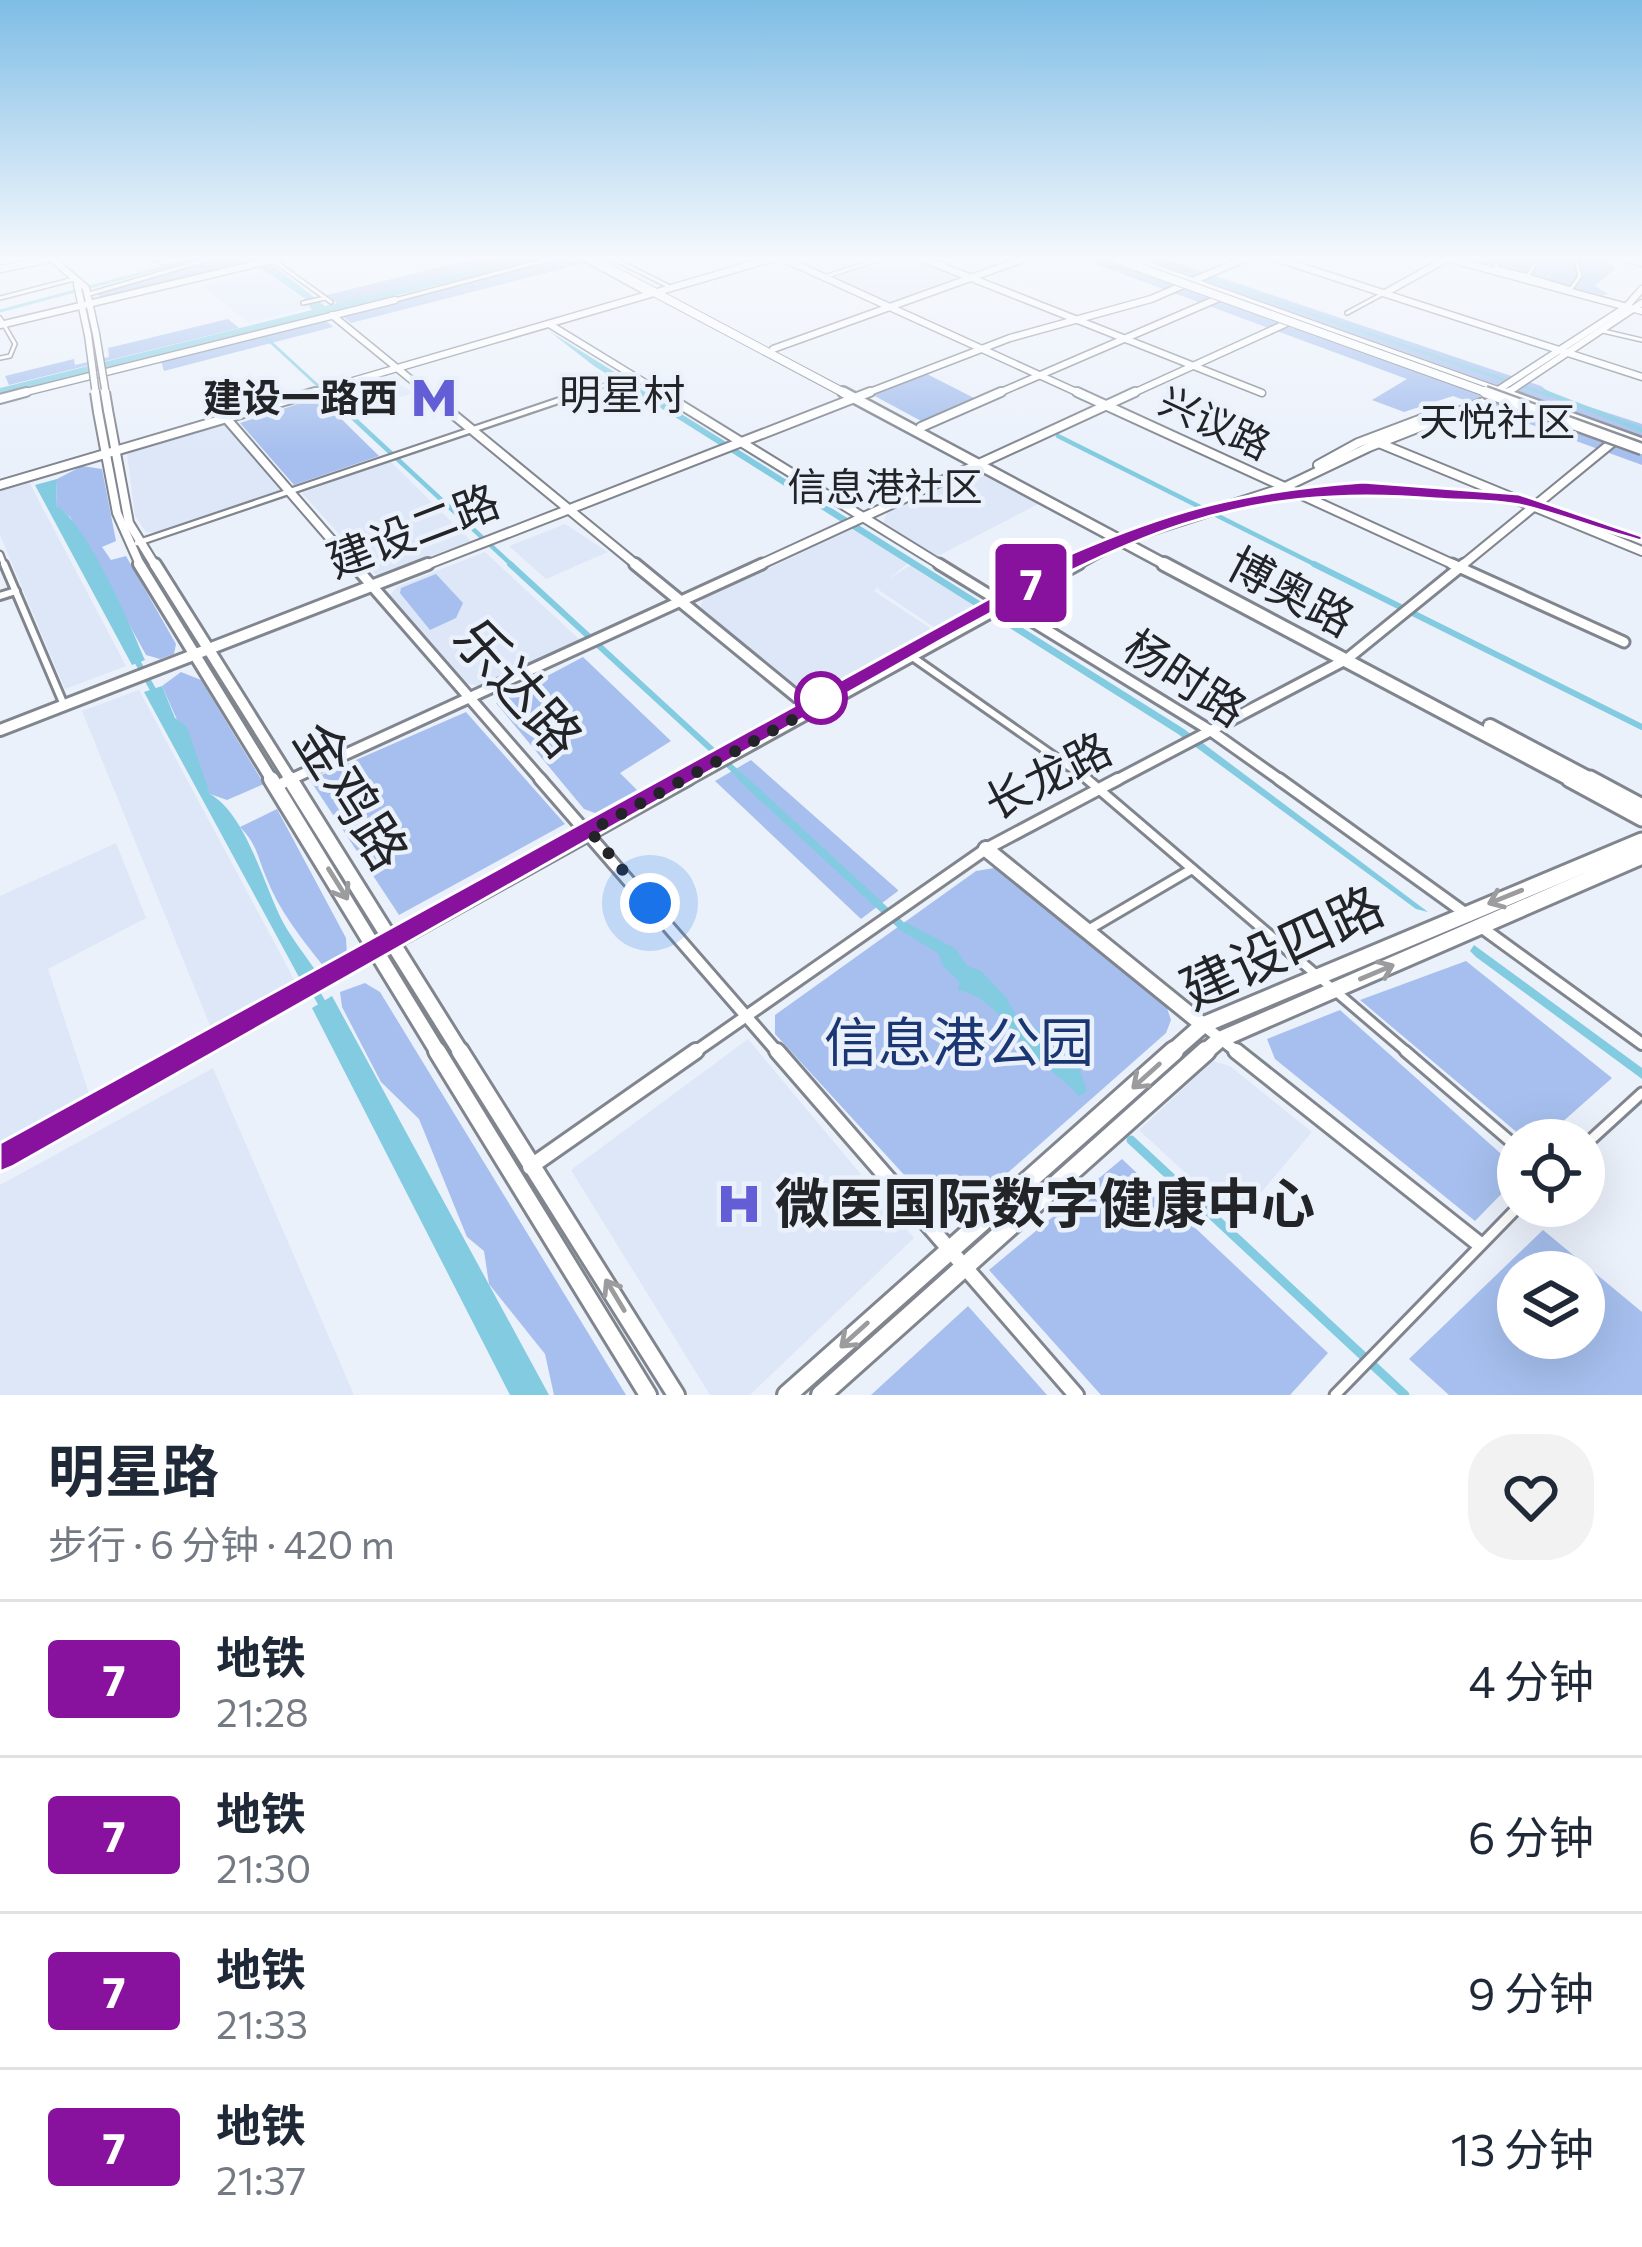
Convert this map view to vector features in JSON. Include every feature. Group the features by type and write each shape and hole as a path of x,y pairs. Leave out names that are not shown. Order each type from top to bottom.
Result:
{"highway":[{"path":"1297,323 1642,448"},
{"path":"1300,323 1642,448"}],"main road":[{"name":"金鸡路","path":"90,323 113,450 112,509 210,649 380,951 648,1395"},
{"path":"341,323 812,709"},
{"path":"0,483 545,323"},
{"path":"392,368 552,323"},
{"name":"博奥路","path":"720,323 1642,807"},
{"name":"博奥路","path":"723,323 983,462"},
{"name":"建设二路","path":"0,730 982,350 1069,323"},
{"path":"1287,323 1498,395 1614,442 1642,448"},
{"path":"1311,323 1642,448"},
{"path":"113,450 314,391"},
{"name":"金鸡路","path":"135,544 195,655 394,943 676,1395"},
{"name":"博奥路","path":"1350,656 1642,818"},
{"name":"建设四路","path":"787,1395 1219,1040 1333,991 1473,919 1642,841"},
{"path":"986,849 1203,1025"},
{"name":"建设四路","path":"821,1395 956,1258 1203,1025 1315,977 1642,856"}],"street":[{"path":"0,358 10,356 15,344 2,323"},
{"path":"2,399 300,323"},
{"path":"773,349 845,323"},
{"name":"兴议路","path":"924,323 1624,642"},
{"path":"1087,323 1262,393"},
{"path":"921,427 1163,323"},
{"path":"284,784 1287,323"},
{"path":"1476,323 1642,377"},
{"path":"1518,382 1558,350 1607,323"},
{"path":"0,1160 1126,538 1280,486 1377,440 1498,395 1614,323"},
{"name":"杨时路","path":"549,324 734,446 1000,606 1473,919 1642,1044"},
{"path":"1603,331 1642,340"},
{"path":"135,544 630,377"},
{"name":"乐达路","path":"226,418 1076,1395"},
{"path":"1377,440 1642,550"},
{"name":"长龙路","path":"514,1178 986,849 1350,656 1614,442"},
{"path":"0,554 64,705"},
{"path":"0,596 16,591"},
{"path":"909,654 1102,790 1497,1130"},
{"path":"1088,930 1192,869"},
{"path":"1203,1025 1478,1243"},
{"path":"1605,1127 1642,1093"},
{"path":"1335,1395 1497,1226"}],"shaded area":[{"path":"260,323 287,323 0,395 0,388"},
{"path":"549,331 1184,729 1428,912 1416,909 1178,734 594,366"},
{"path":"388,377 413,393 362,410 340,391"},
{"path":"225,425 282,491 158,533 146,532 135,516 127,453"},
{"path":"390,461 471,541 377,576 302,493"},
{"path":"975,471 1042,502 936,557 883,523 887,513"},
{"path":"57,479 56,506 68,515 93,552 145,660 132,665 35,485"},
{"path":"29,482 126,666 65,689 0,535 0,490"},
{"path":"565,524 608,552 546,579 509,546"},
{"path":"853,529 908,563 874,591 936,632 825,695 805,694 700,608 703,599"},
{"path":"485,552 581,641 483,687 465,683 389,596 398,586"},
{"path":"911,565 978,608 938,630 879,590 879,585"},
{"path":"162,686 175,718 187,727 210,794 234,818 284,924 316,971 300,979 144,692"},
{"path":"139,690 296,983 211,1028 82,711"},
{"path":"116,843 146,918 48,969 92,1103 0,1155 0,896"},
{"path":"905,922 956,949 967,966 981,971 1005,996 1020,1022 1025,1020 1077,1062 1087,1091 1079,1096 1028,1051 990,1006 958,990 960,982 942,965 939,954 897,928"},
{"path":"1474,945 1642,1068 1642,1079 1476,957 1470,951"},
{"path":"332,996 549,1395 510,1395 312,1008"},
{"name":"微医国际数字健康中心","path":"748,1039 914,1238 750,1395 710,1395 571,1170"},
{"path":"1213,1061 1230,1066 1312,1132 1237,1221 1139,1130"},
{"path":"213,1068 354,1395 0,1395 0,1185"}],"green space":[{"path":"211,323 233,323 239,328 9,385 5,376 74,359 75,365 109,357 108,348"},
{"path":"308,323 333,327 164,371 161,361"},
{"path":"1255,323 1355,323 1541,386 1553,395 1642,424 1642,465 1453,396 1404,412 1372,400 1407,379"},
{"path":"925,373 976,399 923,422 871,394"},
{"path":"319,397 379,456 294,485 240,423"},
{"path":"82,466 102,469 116,541 102,547 111,560 126,556 176,644 174,654 160,659 146,655 70,517 56,506 57,479"},
{"path":"436,574 463,603 456,618 430,630 400,593 401,588"},
{"path":"583,657 671,741 620,773 637,790 595,813 584,809 496,703"},
{"path":"181,672 201,680 264,784 227,800 210,794 162,686"},
{"path":"466,712 565,824 399,915 310,780"},
{"path":"751,760 898,891 861,919 715,781"},
{"path":"277,809 346,938 347,956 324,967 284,913 240,827"},
{"name":"信息港公园","path":"1000,867 1165,1002 1171,1020 1166,1033 959,1216 940,1214 775,1034 775,1015 976,871"},
{"path":"1466,961 1612,1078 1566,1119 1501,1119 1360,1000"},
{"path":"365,983 380,992 626,1395 554,1395 545,1354 489,1284 484,1251 467,1237 419,1119 381,1082 342,1007 340,992"},
{"path":"1340,1010 1497,1150 1497,1198 1475,1221 1275,1059 1267,1039"},
{"path":"1122,1159 1328,1353 1290,1395 1101,1395 989,1270"},
{"path":"1543,1230 1568,1251 1521,1251"},
{"path":"1497,1274 1497,1359 1605,1359 1605,1281 1642,1312 1642,1395 1449,1395 1409,1359"},
{"path":"968,1306 1047,1395 871,1395"}],"waterway":[{"path":"1339,323 1548,395"},
{"path":"262,334 328,395"},
{"path":"325,392 514,567"},
{"path":"1545,392 1642,430"},
{"path":"1058,436 1314,564"},
{"path":"510,564 747,782"},
{"path":"1314,564 1642,727"},
{"path":"1314,564 1320,567"},
{"path":"136,659 156,695"},
{"path":"743,779 904,928"},
{"path":"304,971 324,1007"},
{"path":"1131,1140 1405,1395"}],"metro line":[{"name":"7","path":"0,1155 928,638 1075,559 1152,525 1257,496 1363,487 1519,500 1642,536"}],"place":[{"name":"建设一路西","path":"434,398"},
{"name":"微医国际数字健康中心","path":"739,1204"}],"district":[{"name":"明星村","path":"622,395"},
{"name":"天悦社区","path":"1497,422"},
{"name":"信息港社区","path":"885,487"}],"route":[{"path":"650,903 590,831 812,709 821,698"}]}
